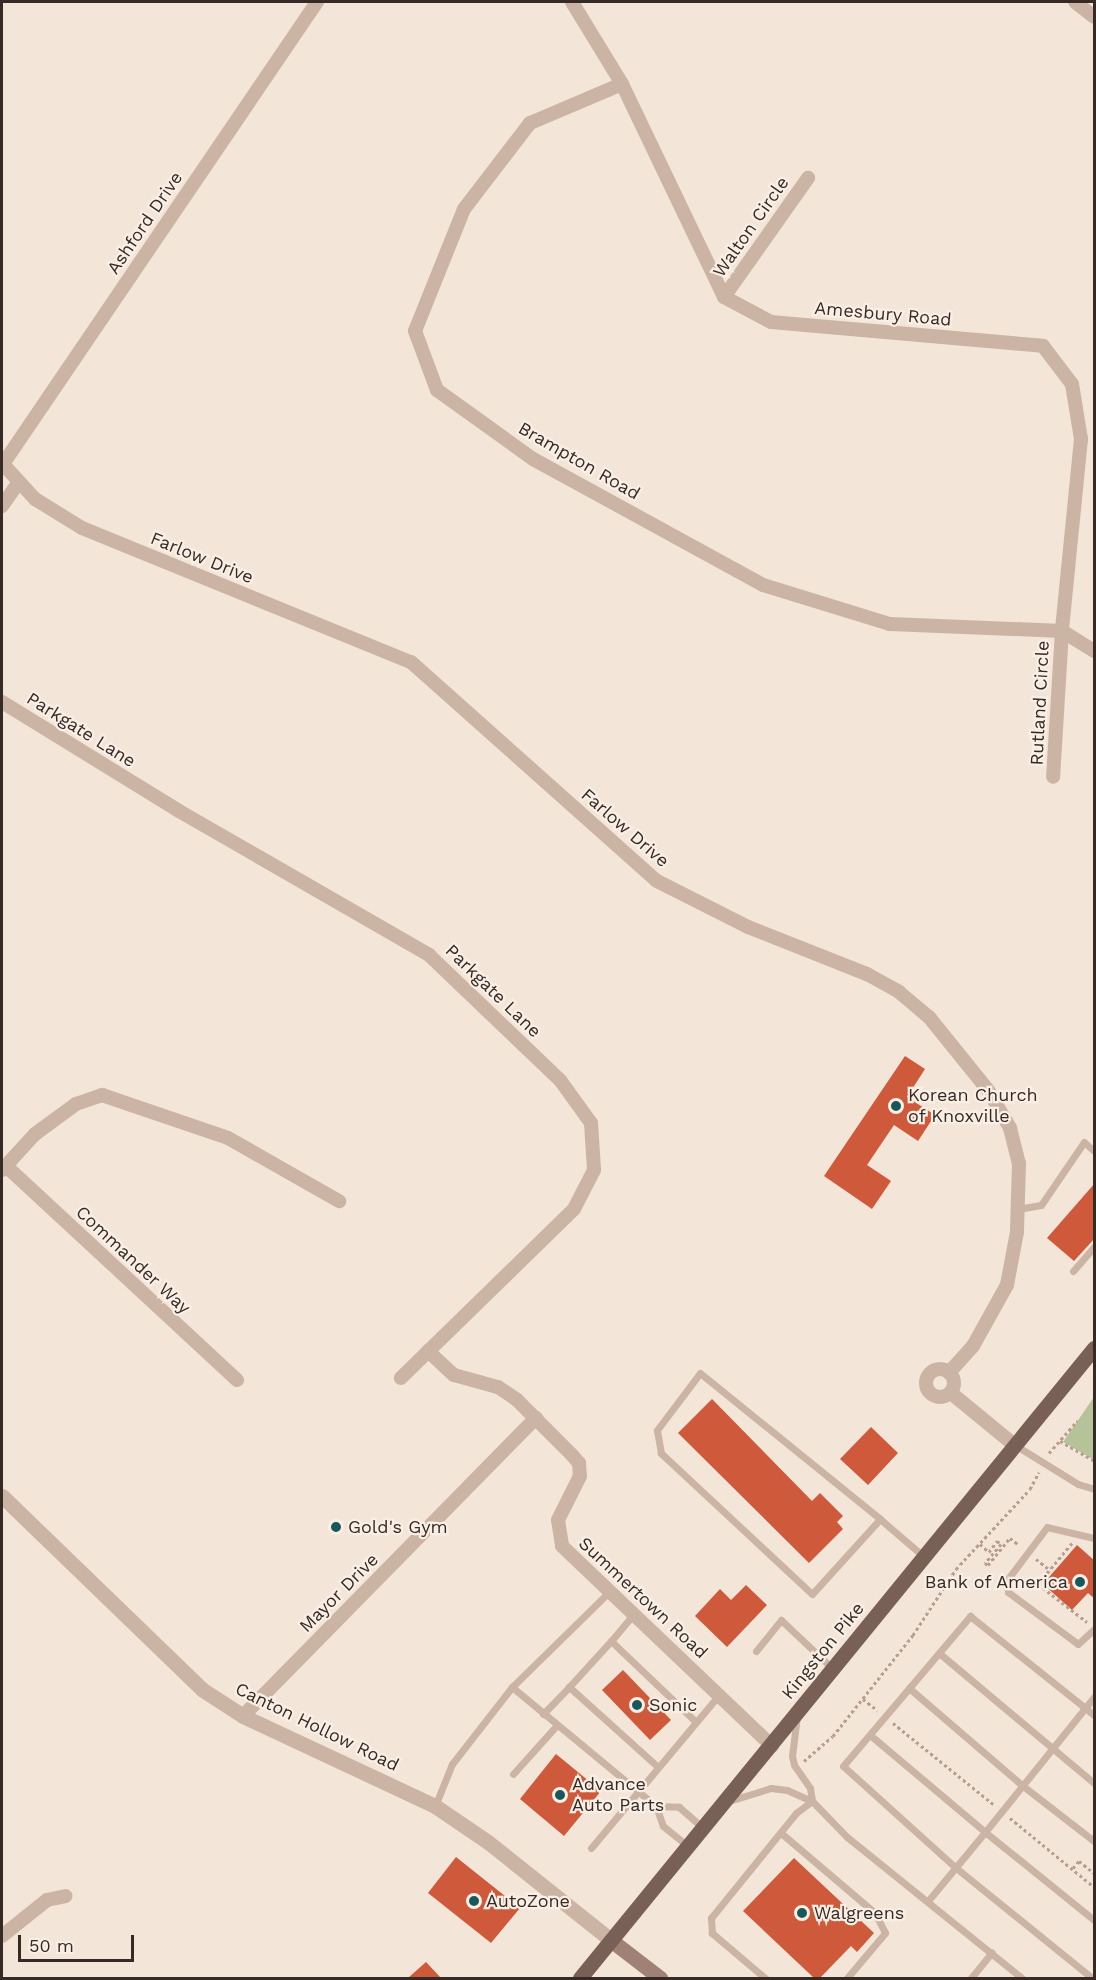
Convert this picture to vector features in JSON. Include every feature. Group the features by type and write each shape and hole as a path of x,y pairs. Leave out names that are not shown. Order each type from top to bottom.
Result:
{"main road":[{"name":"Kingston Pike","path":"580,1978 834,1670 1013,1444 1095,1348"},
{"path":"612,1941 660,1978"}],"street":[{"name":"Ashford Drive","path":"2,463 317,2"},
{"path":"572,2 622,84 724,297"},
{"path":"1076,2 1095,17"},
{"name":"Brampton Road","path":"622,84 530,123 464,209 415,331 437,390 533,459 763,585 890,624 1062,631"},
{"name":"Walton Circle","path":"724,297 808,178"},
{"name":"Amesbury Road","path":"724,297 771,322 1042,346 1072,384 1081,438 1062,631"},
{"name":"Farlow Drive","path":"2,463 19,482 56,515 91,533 411,662 657,881 739,923 899,992 955,1047 1000,1109 1019,1163 1018,1209 1007,1285 973,1346 949,1373 934,1371 927,1387 935,1396 951,1393 1013,1444"},
{"path":"2,506 19,482"},
{"path":"1062,631 1095,651"},
{"name":"Rutland Circle","path":"1053,777 1062,631"},
{"name":"Parkgate Lane","path":"2,702 179,811 429,955 560,1080 591,1123 594,1170 574,1209 401,1378"},
{"path":"4,1168 35,1134 76,1104 102,1095 228,1138 339,1201"},
{"name":"Commander Way","path":"4,1168 237,1380"},
{"name":"Summertown Road","path":"428,1351 454,1375 498,1387 536,1418 579,1463 580,1476 558,1521 559,1539 609,1593 772,1746"},
{"path":"949,1373 954,1384 951,1393"},
{"name":"Mayor Drive","path":"243,1716 536,1418"},
{"name":"Canton Hollow Road","path":"2,1496 186,1676 243,1716 435,1806 488,1842 612,1941"},
{"path":"2,1936 47,1900 66,1896"}],"lane":[{"path":"1018,1209 1041,1205 1084,1142 1095,1151"},
{"path":"1073,1271 1095,1247"},
{"path":"880,1519 812,1594 661,1453 657,1430 700,1373 880,1519 923,1556"},
{"path":"1013,1444 1043,1464 1095,1489"},
{"path":"1095,1538 1047,1527 1007,1580 1008,1592 1078,1644 1095,1628"},
{"path":"435,1806 452,1764 512,1687 609,1593"},
{"path":"543,1714 633,1615"},
{"path":"1092,1978 956,1868 843,1766 970,1616 1095,1715"},
{"path":"756,1651 781,1620 834,1670"},
{"path":"611,1641 696,1722"},
{"path":"939,1653 1095,1784"},
{"path":"512,1687 656,1806 663,1826 689,1847"},
{"path":"569,1687 658,1767"},
{"path":"909,1688 1023,1786 1095,1841"},
{"path":"591,1848 718,1695"},
{"path":"928,1900 1095,1697"},
{"path":"798,1714 792,1756 796,1768 810,1788 812,1801"},
{"path":"513,1774 557,1725"},
{"path":"870,1735 985,1832 1095,1920"},
{"path":"726,1802 771,1788 787,1790 812,1801 847,1837 1022,1978"},
{"path":"765,1978 712,1933 711,1918 781,1833 812,1801"},
{"path":"656,1806 679,1807 705,1828"},
{"path":"781,1833 875,1912 885,1933 847,1978"},
{"path":"971,1978 992,1953"}],"path":[{"path":"796,1768 833,1736 913,1635 956,1569 1030,1490 1054,1444 1060,1441 1077,1421"},
{"path":"1060,1441 1095,1461"},
{"path":"1079,1534 1038,1584 1095,1628"},
{"path":"980,1544 989,1552 997,1541 1000,1544 985,1563 988,1565 1010,1538 1050,1570"},
{"path":"862,1698 1095,1887"},
{"path":"1073,1868 1080,1861 1095,1873"}],"green space":[{"path":"1094,1397 1094,1460 1063,1442"}],"building":[{"name":"Korean Church of Knoxville","path":"905,1056 925,1069 907,1097 935,1115 918,1141 894,1125 867,1165 891,1181 872,1209 824,1176"},
{"path":"1095,1183 1095,1238 1074,1261 1047,1238"},
{"path":"712,1399 812,1501 820,1493 843,1516 837,1522 843,1529 809,1563 678,1433"},
{"path":"871,1427 898,1453 868,1485 840,1459"},
{"path":"1077,1545 1095,1561 1095,1599 1088,1593 1072,1610 1043,1584"},
{"path":"746,1585 767,1605 727,1647 695,1616 720,1589 731,1600"},
{"name":"Sonic","path":"623,1670 671,1720 650,1740 602,1690"},
{"name":"Advance Auto Parts","path":"556,1754 601,1791 564,1836 520,1799"},
{"name":"AutoZone","path":"456,1857 520,1908 491,1943 428,1893"},
{"name":"Walgreens","path":"794,1858 874,1933 857,1952 851,1946 820,1978 814,1978 743,1911"},
{"path":"426,1962 441,1978 408,1978"}],"place":[{"name":"Korean Church of Knoxville","path":"896,1106"},
{"name":"Gold's Gym","path":"336,1527"},
{"name":"Bank of America","path":"1080,1582"},
{"name":"Sonic","path":"637,1705"},
{"name":"Advance Auto Parts","path":"560,1795"},
{"name":"AutoZone","path":"474,1901"},
{"name":"Walgreens","path":"802,1913"}]}
